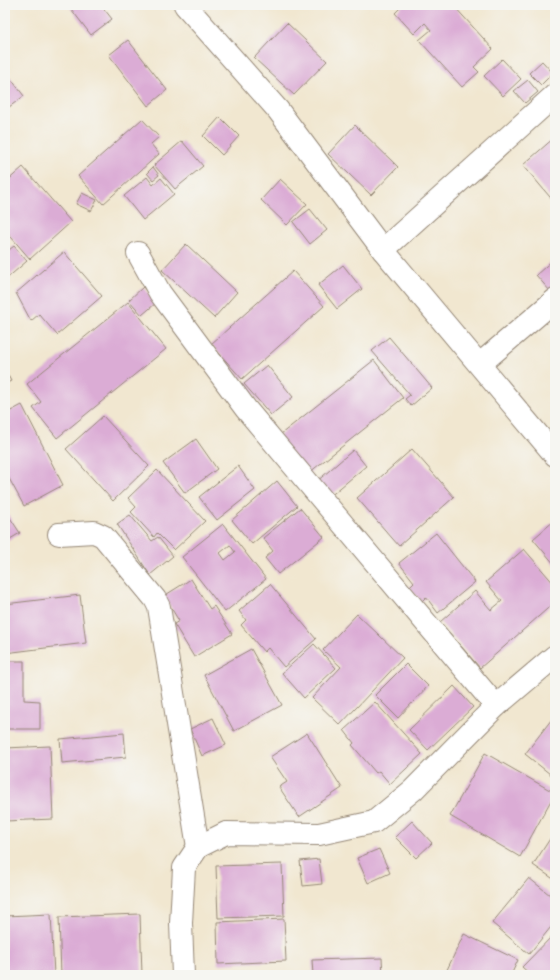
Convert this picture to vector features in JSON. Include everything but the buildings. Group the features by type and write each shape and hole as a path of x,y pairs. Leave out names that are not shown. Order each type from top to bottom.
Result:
{"street":[{"path":"185,5 278,110 383,250 555,455"},
{"path":"383,250 555,95"},
{"path":"138,253 160,293 246,410 496,706"},
{"path":"480,364 555,300"},
{"path":"59,534 94,532 104,536 155,599 158,607 198,847"},
{"path":"182,975 181,923 184,868 198,847 226,833 319,834 374,822 413,790 496,706 555,656"}]}
